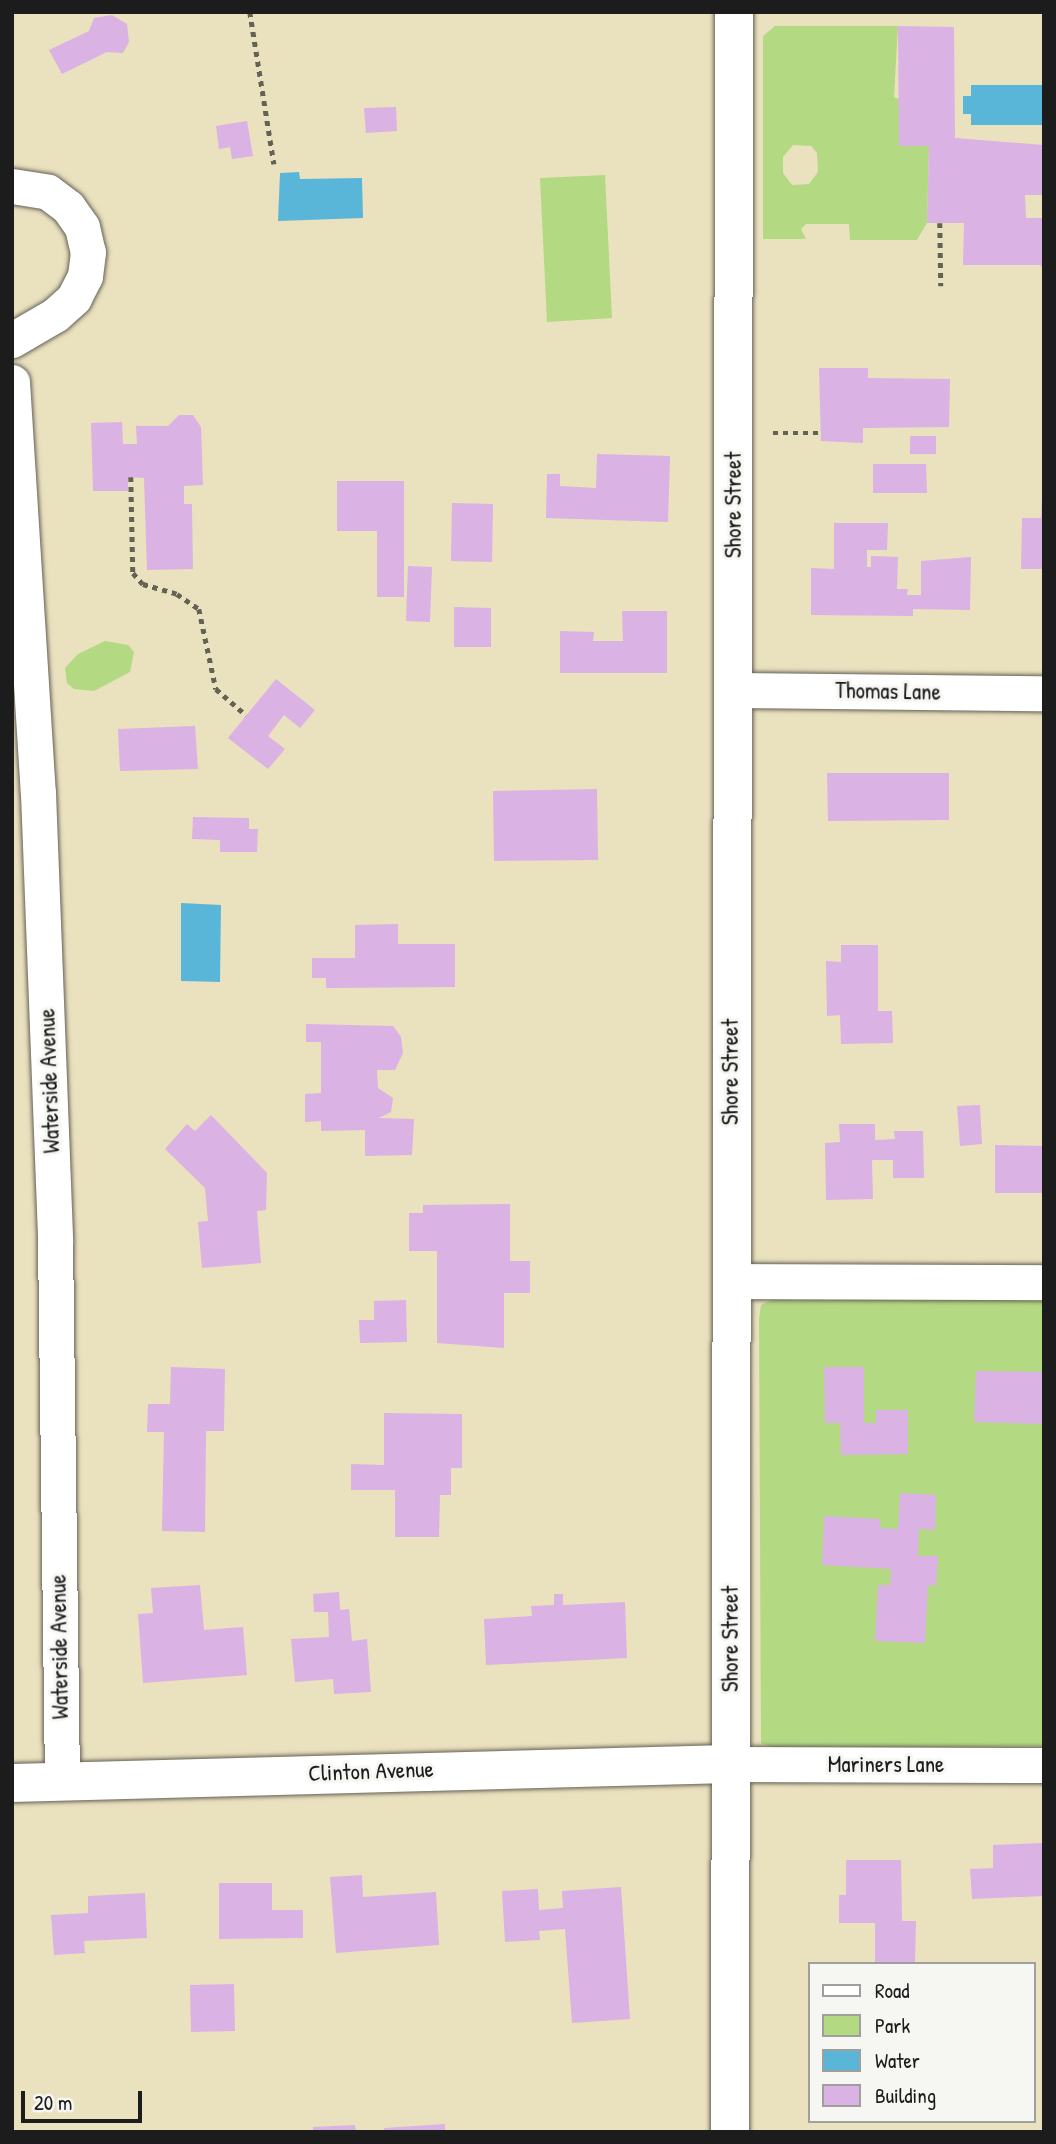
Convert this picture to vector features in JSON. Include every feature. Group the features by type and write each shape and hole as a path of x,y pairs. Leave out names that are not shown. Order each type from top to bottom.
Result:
{"main road":[{"name":"Shore Street","path":"730,2132 729,1764 733,1280 729,1073 734,12"},
{"name":"Clinton Avenue","path":"12,1783 729,1764"}],"street":[{"path":"12,186 48,192 68,206 82,228 88,252 85,276 74,298 55,315 12,340"},
{"name":"Waterside Avenue","path":"12,382 38,793 55,1240 62,1780"},
{"name":"Thomas Lane","path":"732,690 1044,693"},
{"path":"733,1280 1044,1282"},
{"name":"Mariners Lane","path":"729,1764 1044,1765"}],"path":[{"path":"250,12 274,164"},
{"path":"940,223 940,286"},
{"path":"770,433 821,433"},
{"path":"131,477 133,573 143,584 177,594 199,609 216,689 246,715"}],"green space":[{"path":"775,26 898,26 894,97 899,99 899,146 929,146 927,223 917,240 850,240 849,224 806,224 801,229 806,239 763,239 763,36","holes":["793,145 811,146 817,153 818,172 809,184 792,185 783,173 783,157"]},
{"path":"605,175 612,318 547,322 540,178"},
{"path":"105,641 128,645 134,652 130,672 94,691 74,689 67,683 65,668 78,654"},
{"path":"772,1300 1044,1300 1044,1746 774,1748 761,1743 759,1319 761,1305"}],"water":[{"path":"971,85 1044,85 1044,125 971,125 971,114 963,114 963,96 971,96"},
{"path":"299,172 300,179 362,178 363,218 278,221 280,173"},
{"path":"181,903 221,905 220,982 181,981"}],"building":[{"path":"112,15 127,24 129,42 123,53 107,52 62,74 49,50 89,31 94,18"},
{"path":"898,26 954,27 955,138 1044,145 1044,195 1025,195 1026,218 1044,218 1044,276 1041,265 963,265 964,223 927,223 929,146 899,146"},
{"path":"396,107 397,131 366,133 364,108"},
{"path":"247,121 253,156 232,159 230,147 219,149 216,126"},
{"path":"819,368 868,368 868,378 950,379 949,427 863,428 863,443 821,441"},
{"path":"179,415 193,415 201,427 203,485 184,486 184,504 192,504 193,569 147,570 144,478 128,477 128,491 93,491 91,423 122,422 123,444 137,444 136,426 168,426"},
{"path":"910,436 936,436 936,454 910,454"},
{"path":"597,454 670,456 668,522 546,518 547,474 560,474 560,486 596,488"},
{"path":"873,464 926,464 927,493 873,493"},
{"path":"337,481 404,481 404,597 377,597 377,531 337,531"},
{"path":"1041,495 1044,569 1021,569 1022,518 1041,518"},
{"path":"452,503 493,504 492,562 451,561"},
{"path":"834,523 888,523 887,550 867,550 867,567 871,567 871,556 898,557 897,589 908,589 907,595 921,595 921,561 971,557 970,610 913,609 913,616 811,615 811,568 834,569"},
{"path":"408,566 432,567 430,622 406,621"},
{"path":"454,607 491,608 491,647 454,647"},
{"path":"622,611 667,611 667,673 560,673 560,631 594,632 593,641 623,641"},
{"path":"276,679 315,710 300,728 284,715 268,736 285,749 268,769 228,738"},
{"path":"195,726 198,769 120,771 118,729"},
{"path":"827,773 949,773 949,820 828,821"},
{"path":"597,789 598,860 494,861 493,791"},
{"path":"193,817 249,818 249,829 258,829 257,852 220,852 220,840 192,839"},
{"path":"398,924 398,944 455,944 455,987 326,988 326,978 312,978 312,958 355,958 355,925"},
{"path":"841,945 878,945 878,1011 892,1011 893,1043 841,1044 840,1015 827,1016 826,961 841,962"},
{"path":"306,1024 393,1026 401,1037 403,1053 395,1070 377,1070 378,1088 393,1098 391,1112 379,1118 414,1119 412,1155 365,1156 365,1130 321,1131 321,1121 305,1122 305,1094 321,1093 321,1042 306,1042"},
{"path":"980,1105 982,1144 960,1146 957,1106"},
{"path":"211,1115 267,1173 266,1210 257,1211 261,1263 202,1268 198,1222 208,1221 205,1188 165,1149 187,1124 195,1131"},
{"path":"839,1124 875,1124 875,1140 895,1139 894,1131 923,1131 924,1178 893,1178 893,1160 872,1160 873,1199 826,1200 825,1143 840,1142"},
{"path":"995,1145 1044,1146 1044,1193 995,1193"},
{"path":"510,1204 510,1261 530,1261 530,1293 504,1293 504,1348 437,1343 437,1251 409,1251 409,1213 423,1213 423,1205"},
{"path":"406,1300 407,1342 360,1343 359,1320 374,1320 374,1301"},
{"path":"171,1367 225,1369 224,1431 206,1431 205,1532 162,1531 164,1432 147,1432 148,1404 170,1404"},
{"path":"824,1367 864,1367 864,1423 876,1423 876,1410 908,1410 908,1454 841,1455 840,1423 825,1423"},
{"path":"976,1371 1044,1372 1044,1424 974,1422"},
{"path":"384,1413 462,1414 462,1468 451,1468 451,1495 440,1495 439,1537 395,1537 395,1490 351,1490 351,1464 384,1465"},
{"path":"900,1493 936,1495 935,1530 919,1529 918,1556 938,1556 936,1586 928,1585 925,1643 875,1641 878,1585 890,1585 891,1569 822,1565 824,1516 880,1519 880,1528 898,1529"},
{"path":"200,1585 204,1630 243,1627 247,1675 143,1683 138,1614 153,1613 151,1588"},
{"path":"339,1592 340,1610 349,1609 352,1641 367,1639 371,1692 334,1694 333,1679 295,1682 291,1639 329,1637 328,1612 314,1612 313,1594"},
{"path":"554,1594 563,1594 563,1605 625,1602 627,1658 486,1665 484,1619 532,1616 531,1606 554,1605"},
{"path":"1044,1843 1044,1896 972,1899 970,1869 993,1868 993,1845"},
{"path":"846,1860 901,1860 902,1921 916,1921 915,1962 875,1962 875,1923 839,1923 839,1895 846,1895"},
{"path":"362,1875 363,1897 436,1892 439,1945 336,1953 330,1877"},
{"path":"219,1883 272,1883 272,1910 303,1910 303,1938 219,1939"},
{"path":"621,1887 630,2019 572,2023 565,1929 539,1931 540,1940 505,1942 502,1891 538,1889 539,1910 563,1908 562,1891"},
{"path":"145,1893 147,1938 84,1941 85,1953 54,1955 51,1915 88,1913 88,1896"},
{"path":"234,1984 235,2031 191,2032 190,1985"},
{"path":"445,2124 445,2132 385,2132 384,2128"},
{"path":"355,2125 356,2132 313,2132 313,2127"}]}
